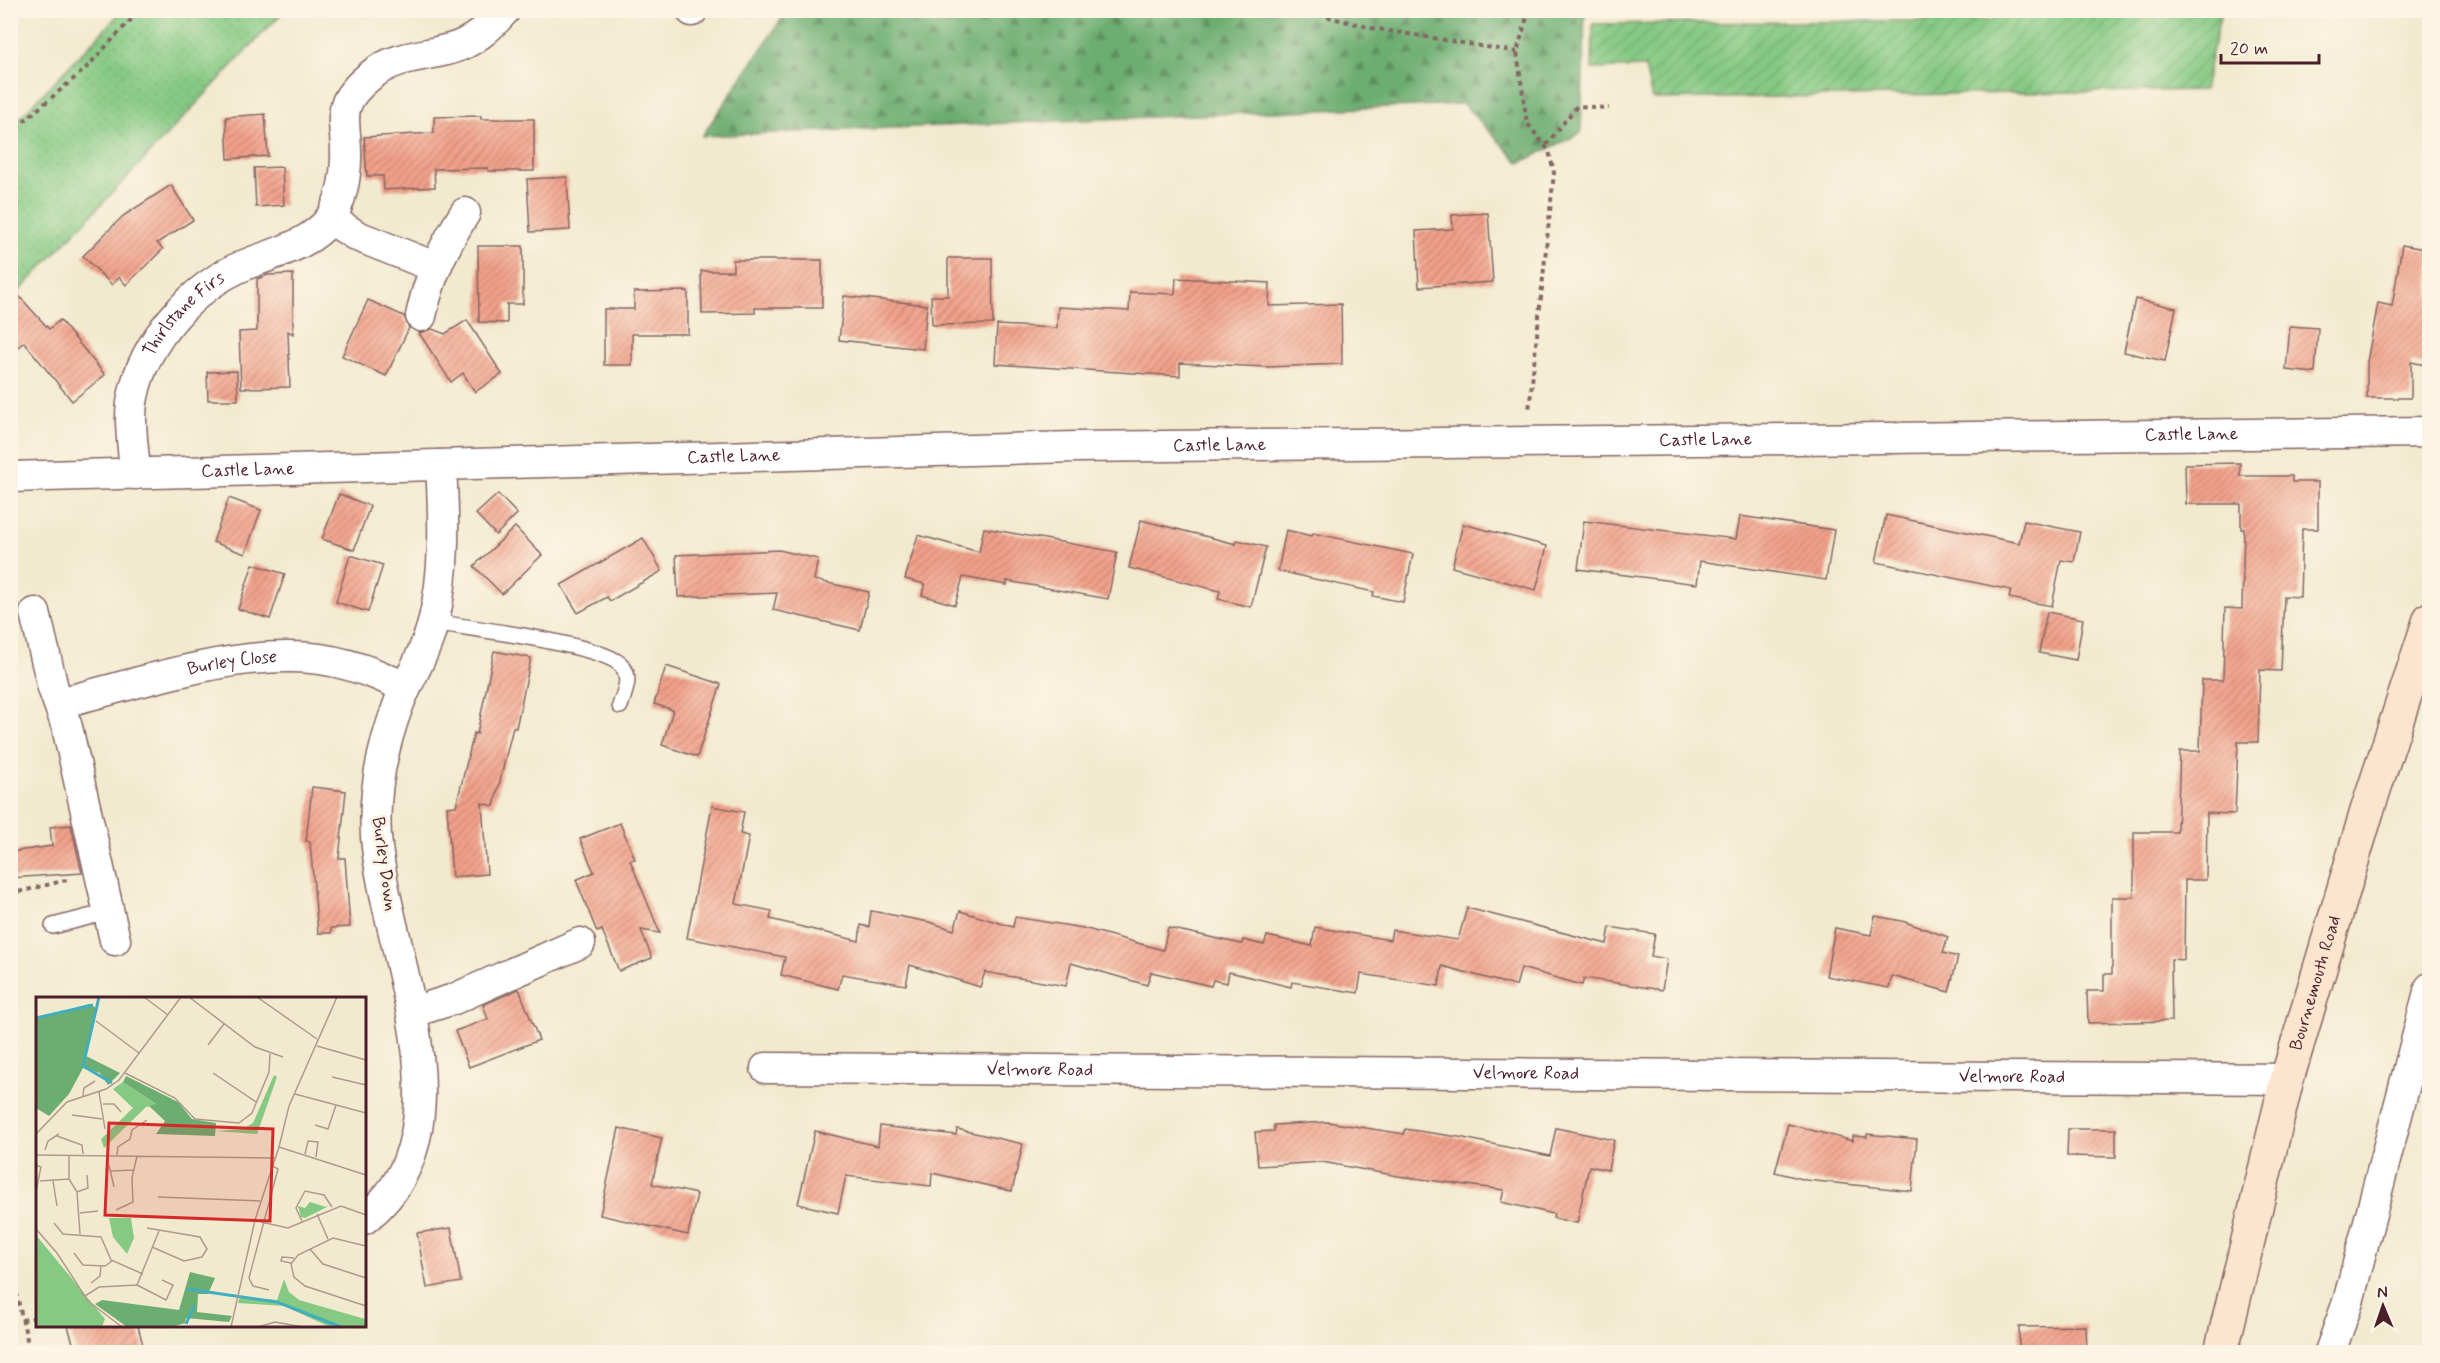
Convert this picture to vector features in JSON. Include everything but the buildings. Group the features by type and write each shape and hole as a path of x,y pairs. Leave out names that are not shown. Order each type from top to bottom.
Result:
{"street":[{"name":"Thirlstane Firs","path":"135,474 132,399 145,365 167,327 199,292 243,265 304,240 330,219 342,189 346,157 342,116 355,91 384,66 401,58 452,48 470,41 505,10"},
{"path":"421,316 435,267 465,213"},
{"path":"330,219 357,236 435,267"},
{"name":"Castle Lane","path":"10,477 1075,447 2430,432"},
{"name":"Burley Down","path":"366,1217 387,1199 398,1181 414,1141 419,1074 413,1012 381,871 375,818 380,770 393,722 433,622 443,534 441,465"},
{"path":"35,613 67,726 98,873 112,926"},
{"name":"Bournemouth Road","path":"2222,1353 2287,1079 2367,811 2430,619"},
{"name":"Burley Close","path":"59,703 218,665 292,657 326,660 363,669 406,688"},
{"path":"413,1012 454,999 580,943"},
{"path":"2330,1353 2348,1302 2430,988"},
{"name":"Velmore Road","path":"766,1068 2287,1079"}],"lane":[{"path":"433,622 551,642 609,656 627,673 627,684 620,706"},
{"path":"53,926 112,926"}],"path":[{"path":"10,133 85,69 140,10"},
{"path":"1300,10 1372,28 1518,52"},
{"path":"1529,10 1518,52 1527,123 1546,145 1553,162 1554,173 1530,408 1531,441"},
{"path":"1546,145 1577,106 1610,108"},
{"path":"10,894 98,873"},
{"path":"10,1266 30,1353"},
{"path":"22,1320 36,1317"}],"green space":[{"path":"2014,10 2221,11 2204,90 1652,99 1645,67 1592,69 1593,24 1991,20"},
{"path":"122,11 284,11 11,300 11,127"},
{"path":"787,11 1585,11 1581,133 1520,163 1463,104 702,136"}]}
